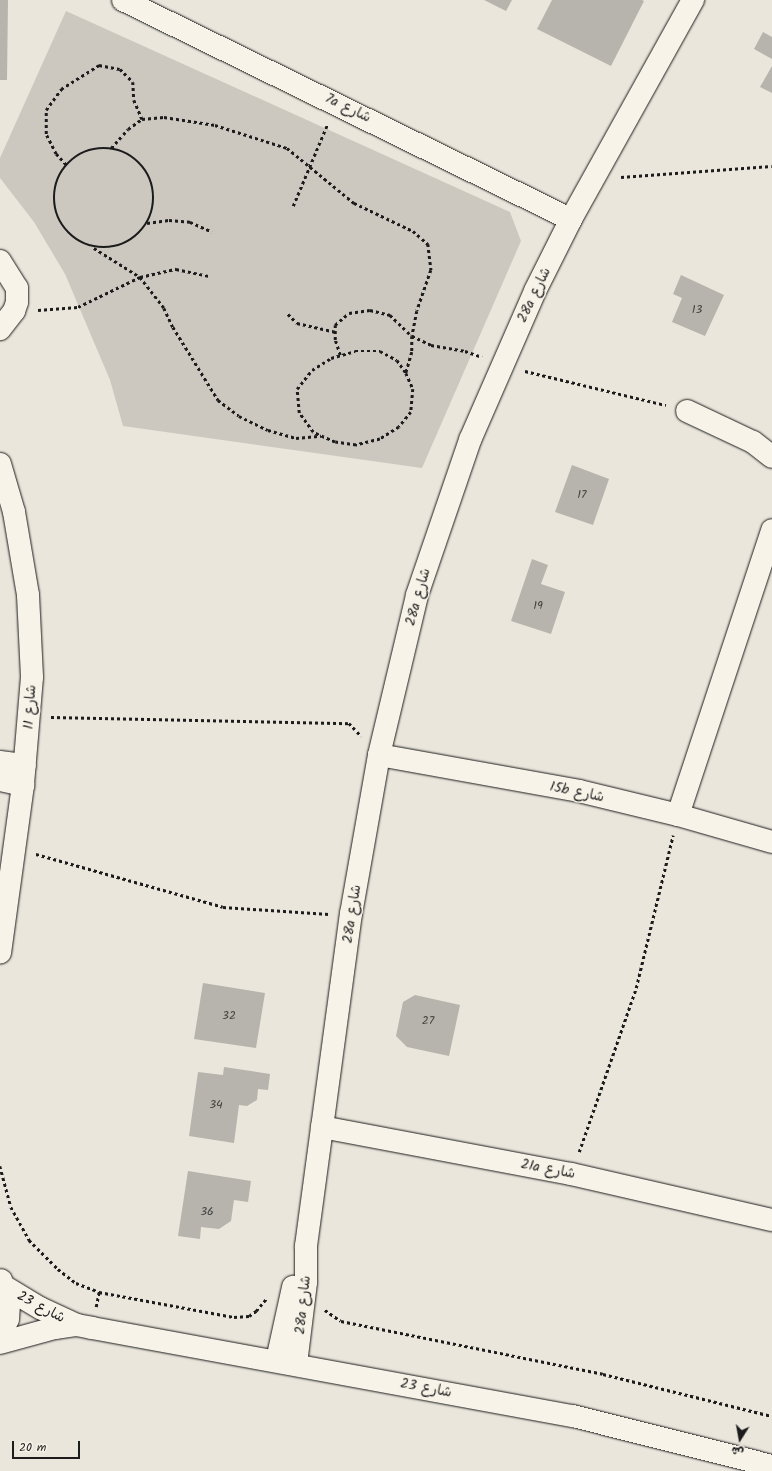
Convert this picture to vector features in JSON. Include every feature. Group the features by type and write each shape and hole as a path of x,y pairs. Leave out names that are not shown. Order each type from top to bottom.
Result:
{"street":[{"name":"7a شارع","path":"123,0 338,102 571,219"},
{"name":"28a شارع","path":"287,1362 305,1290 306,1246 351,914 380,755 413,610 442,517 501,365 571,219 693,0"},
{"path":"0,260 16,288 17,302 6,319"},
{"path":"687,411 753,442 772,457"},
{"name":"شارع 11","path":"0,464 14,512 28,595 32,678 30,717 24,775 0,952"},
{"path":"678,815 772,530"},
{"name":"15b شارع","path":"380,755 549,785 678,815 772,842"},
{"path":"0,762 24,775"},
{"path":"0,780 24,775"},
{"name":"21a شارع","path":"322,1127 571,1174 772,1220"},
{"name":"28a شارع","path":"287,1362 296,1270 306,1246"},
{"path":"0,1336 8,1319 9,1303 3,1283"},
{"name":"شارع 23","path":"3,1283 40,1308 77,1326 287,1362 573,1416 772,1466"},
{"name":"شارع 23","path":"0,1343 33,1332 77,1326"}],"path":[{"path":"66,165 56,154 46,134 46,110 61,89 99,65 120,69 133,82 134,100 142,120"},
{"path":"293,206 338,102"},
{"path":"111,148 128,129 142,120 164,117 215,125 287,148 310,164 354,203 413,231 428,244 431,270 417,312 412,336 412,352 406,373"},
{"path":"94,247 109,248 124,244 137,235 147,223 153,208 154,192 149,176 140,163 127,153 111,148 89,150 78,154 66,165 56,180 53,197 56,214 64,229 77,240 94,247 140,277 164,308 173,327 218,400 238,416 268,430 296,438 321,436"},
{"path":"593,179 772,166"},
{"path":"147,223 170,220 190,222 212,232"},
{"path":"6,319 78,308 140,277 176,269 208,276"},
{"path":"288,314 297,323 335,332"},
{"path":"355,351 380,351 397,360 406,373 413,389 411,412 399,427 380,439 356,444 334,442 314,432 299,413 297,389 312,370 331,358 355,351"},
{"path":"30,717 349,723 380,755"},
{"path":"571,1174 636,988 678,815"},
{"path":"14,847 223,907 351,914"},
{"path":"0,1166 11,1208 29,1240 58,1269 76,1283 99,1292 234,1317 249,1316 256,1311 267,1297"},
{"path":"305,1290 320,1293 325,1310 341,1321 603,1374 772,1416"}],"shaded area":[{"path":"66,11 510,212 521,241 422,468 123,426 110,380 65,274 34,222 0,178 0,158"}],"building":[{"path":"0,0 8,0 7,80 0,80"},
{"path":"484,0 512,0 506,11"},
{"path":"552,0 644,1 611,66 537,29"},
{"path":"763,32 772,37 772,59 754,49"},
{"path":"772,66 772,93 760,87"},
{"path":"681,275 724,295 705,336 672,322 682,298 673,294"},
{"path":"572,465 609,479 593,525 555,512"},
{"path":"532,559 548,565 541,584 565,592 551,634 511,621"},
{"path":"203,983 265,993 256,1048 194,1039"},
{"path":"415,995 460,1005 449,1056 407,1047 396,1036 403,1002"},
{"path":"224,1067 270,1074 268,1090 258,1089 257,1100 247,1106 239,1105 234,1143 189,1136 198,1072 223,1075"},
{"path":"188,1171 251,1181 248,1202 234,1200 231,1221 219,1229 201,1227 200,1239 178,1236"}]}
